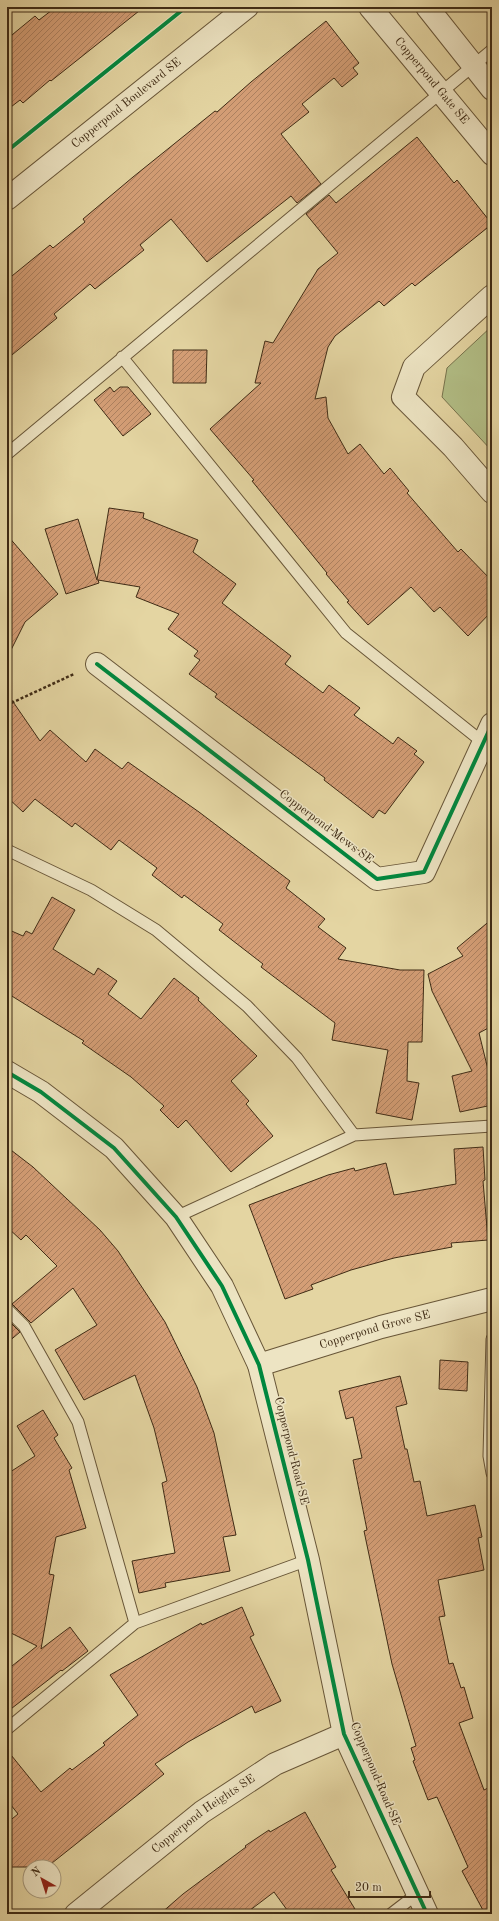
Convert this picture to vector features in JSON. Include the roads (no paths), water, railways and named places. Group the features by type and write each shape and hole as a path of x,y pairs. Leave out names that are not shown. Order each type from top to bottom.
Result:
{"street":[{"name":"Copperpond Boulevard SE","path":"7,200 247,7"},
{"name":"Copperpond Gate SE","path":"370,7 492,154"},
{"path":"427,7 492,89"},
{"path":"492,296 414,366 403,396 453,447 492,492"},
{"name":"Copperpond Mews SE","path":"97,664 377,878 424,872 489,738"},
{"name":"Copperpond Road SE","path":"7,1072 41,1092 114,1148 176,1217 222,1286 259,1365 308,1560 344,1734 426,1914"},
{"name":"Copperpond Grove SE","path":"259,1365 380,1327 492,1299"},
{"name":"Copperpond Heights SE","path":"76,1914 202,1812 275,1764 344,1734"}],"lane":[{"path":"7,454 492,50"},
{"path":"122,357 346,633 489,738"},
{"path":"7,850 91,890 156,930 252,1011 297,1058 354,1135"},
{"path":"176,1217 354,1135 492,1126"},
{"path":"7,1309 24,1326 78,1422 135,1623"},
{"path":"492,1339 490,1456 492,1473"},
{"path":"7,1729 135,1623 308,1560"},
{"path":"391,1914 417,1894"}]}
